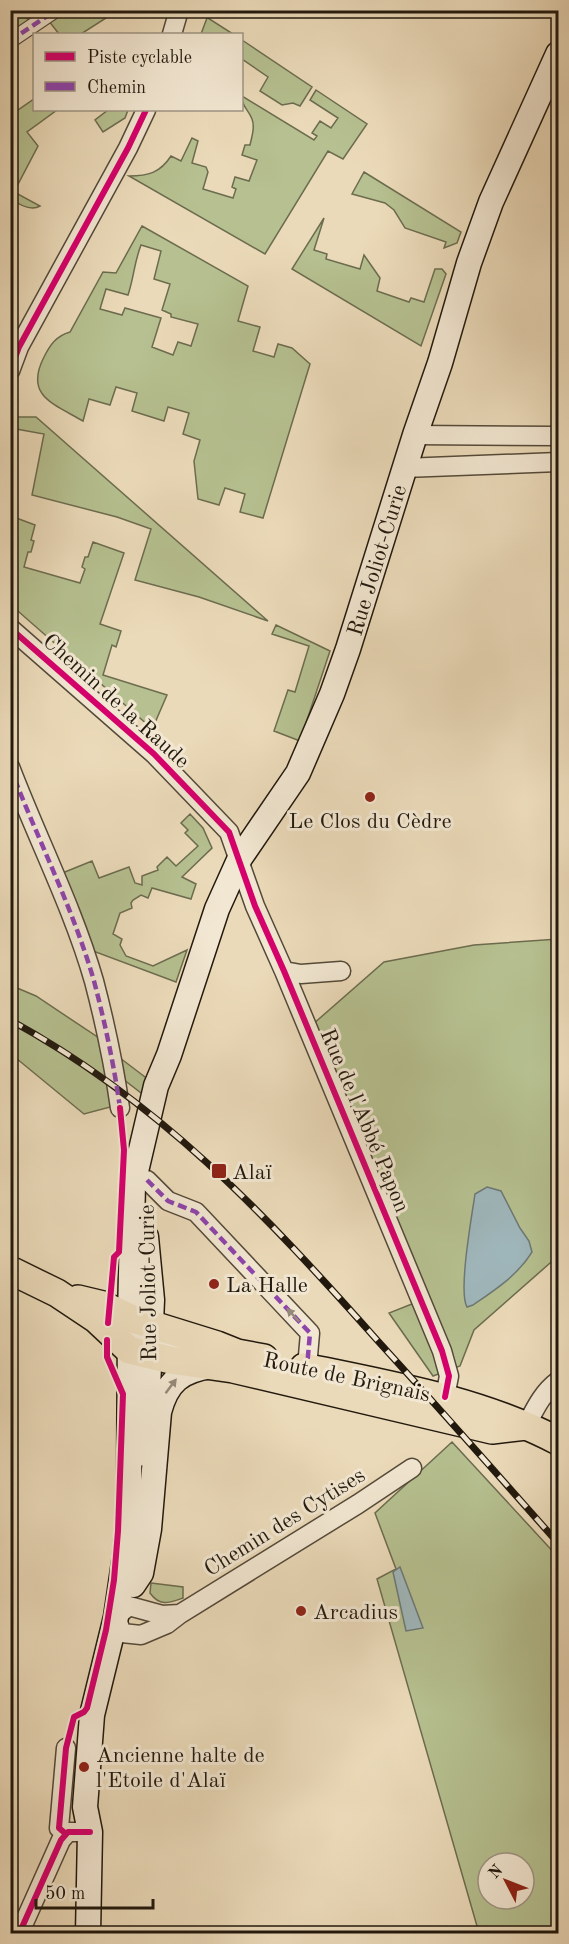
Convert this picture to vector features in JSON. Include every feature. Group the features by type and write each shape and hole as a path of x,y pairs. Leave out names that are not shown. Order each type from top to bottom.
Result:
{"main road":[{"name":"Rue Joliot-Curie","path":"88,1934 90,1832 98,1808 99,1748 142,1513 142,1338 133,1184 156,1086 169,1055 217,909 240,858 298,773 310,748 348,649 404,468 440,363 469,263 491,202 558,54"},
{"name":"Rue Joliot-Curie","path":"125,1610 125,1556 142,1338 152,1300 143,1208 169,1055"},
{"name":"Route de Brignais","path":"10,1270 57,1293 96,1319 212,1366 492,1430 526,1426"},
{"name":"Route de Brignais","path":"142,1338 217,1345 237,1353 418,1390 445,1397 526,1426"},
{"name":"Rue Joliot-Curie","path":"125,1610 141,1573 149,1529 159,1413 162,1402 171,1384 182,1374 212,1366"},
{"path":"526,1426 558,1442"}],"street":[{"path":"10,41 56,10"},
{"path":"172,33 179,10"},
{"path":"10,371 15,356 128,148 146,111"},
{"path":"415,435 558,436"},
{"path":"404,468 558,462"},
{"name":"Chemin de la Raude","path":"10,627 154,754 229,832 240,858"},
{"path":"12,775 76,931 93,980 112,1056 120,1108"},
{"name":"Rue de l'Abbé Papon","path":"240,858 255,906 285,971 442,1350 449,1377 445,1397"},
{"path":"285,971 301,974 341,971"},
{"path":"147,1180 168,1201 196,1212 310,1333 307,1367"},
{"path":"526,1426 536,1403 558,1381"},
{"name":"Chemin des Cytises","path":"125,1610 141,1635 167,1624 412,1468"},
{"path":"125,1610 162,1615 180,1614"},
{"path":"66,1748 59,1828 66,1834"},
{"path":"19,1934 61,1840 66,1834 76,1831 90,1832"}],"green space":[{"path":"11,11 22,11 29,21 11,34"},
{"path":"62,11 117,11 83,33 58,33 48,20"},
{"path":"208,18 231,33 201,33"},
{"path":"243,41 312,87 300,106 293,103 282,105 260,91 268,77 243,60"},
{"path":"316,90 367,124 343,159 328,151 265,254 129,176 158,170 171,156 181,161 192,138 198,141 192,163 206,167 208,172 203,189 233,198 236,189 232,187 235,177 249,181 257,160 242,155 245,145 250,145 253,132 253,122 243,103 243,97 314,140 317,136 312,133 320,121 331,128 338,118 310,100"},
{"path":"33,100 33,111 56,111 27,132 38,146 14,192 40,206 36,208 20,205 10,198 13,162 11,115"},
{"path":"107,111 128,111 125,118 103,132 95,120"},
{"path":"364,172 461,232 457,243 444,248 446,242 405,228 394,210 385,203 352,194"},
{"path":"324,218 314,250 327,254 326,259 360,269 364,255 380,278 377,291 409,302 411,298 424,302 435,269 442,269 446,274 421,346 292,269"},
{"path":"142,226 248,286 238,321 260,327 253,351 274,357 278,344 292,348 310,364 263,518 240,512 245,494 225,488 219,505 198,499 194,461 200,440 183,434 189,413 168,407 164,421 132,411 137,393 116,387 110,405 89,399 83,421 53,404 40,390 39,370 49,349 57,339 70,332 103,272 116,273","holes":["141,245 161,251 154,279 170,284 162,310 171,314 171,317 198,324 191,346 178,342 173,355 152,347 161,318 125,308 122,315 100,309 106,289 128,295"]},
{"path":"11,417 36,417 268,621 199,597 135,580 151,529 117,517 32,495 44,434 11,428"},
{"path":"11,516 35,525 31,540 34,541 24,567 80,583 85,569 82,567 85,557 88,557 93,542 124,553 100,624 121,631 116,647 112,645 103,675 167,695 154,725 149,726 11,605"},
{"path":"276,625 330,651 300,741 274,731 288,690 295,692 309,646 272,634"},
{"path":"190,814 203,828 212,848 182,877 196,884 191,899 152,888 148,898 141,895 133,900 132,908 120,913 113,934 122,939 120,945 126,956 153,966 187,950 176,982 93,951 60,874 92,861 99,878 129,867 135,883 142,885 142,876 158,870 157,867 167,857 176,866 198,846 185,833 188,830 181,823"},
{"path":"558,939 558,1256 474,1330 460,1366 433,1376 389,1313 427,1298 312,1025 384,962 474,945"},
{"path":"10,985 36,996 99,1038 114,1106 84,1114 11,1054"},
{"path":"120,1058 149,1080 145,1096 123,1079"},
{"path":"452,1442 558,1557 558,1933 479,1933 377,1579 396,1569 375,1513"},
{"path":"151,1583 183,1587 183,1598 161,1602 150,1593"}],"water":[{"path":"487,1187 501,1191 529,1241 532,1252 506,1282 467,1307 464,1286 465,1270 475,1194"},
{"path":"400,1567 423,1628 406,1631 393,1572"}],"railway":[{"path":"10,1020 64,1052 115,1087 163,1124 251,1205 335,1293 558,1543"}],"marked path":[{"path":"10,41 56,10"},
{"path":"10,767 65,900 94,981 120,1108"},
{"path":"147,1180 168,1201 196,1212 310,1333 307,1367"}],"cycle path":[{"path":"10,371 19,347 128,148 146,111"},
{"path":"10,628 154,754 229,832 255,906 442,1351 449,1376 445,1397"},
{"path":"108,1323 114,1257 119,1252 124,1150 120,1108"},
{"path":"66,1834 59,1828 66,1748 74,1717 87,1708 106,1630 114,1580 123,1394 107,1357 107,1340"},
{"path":"19,1934 61,1840 68,1832 90,1832"}],"place":[{"name":"Le Clos du Cèdre","path":"370,797"},
{"name":"Alaï","path":"219,1171"},
{"name":"La Halle","path":"214,1284"},
{"name":"Arcadius","path":"301,1611"},
{"name":"Ancienne halte de l'Etoile d'Alaï","path":"84,1767"}]}
